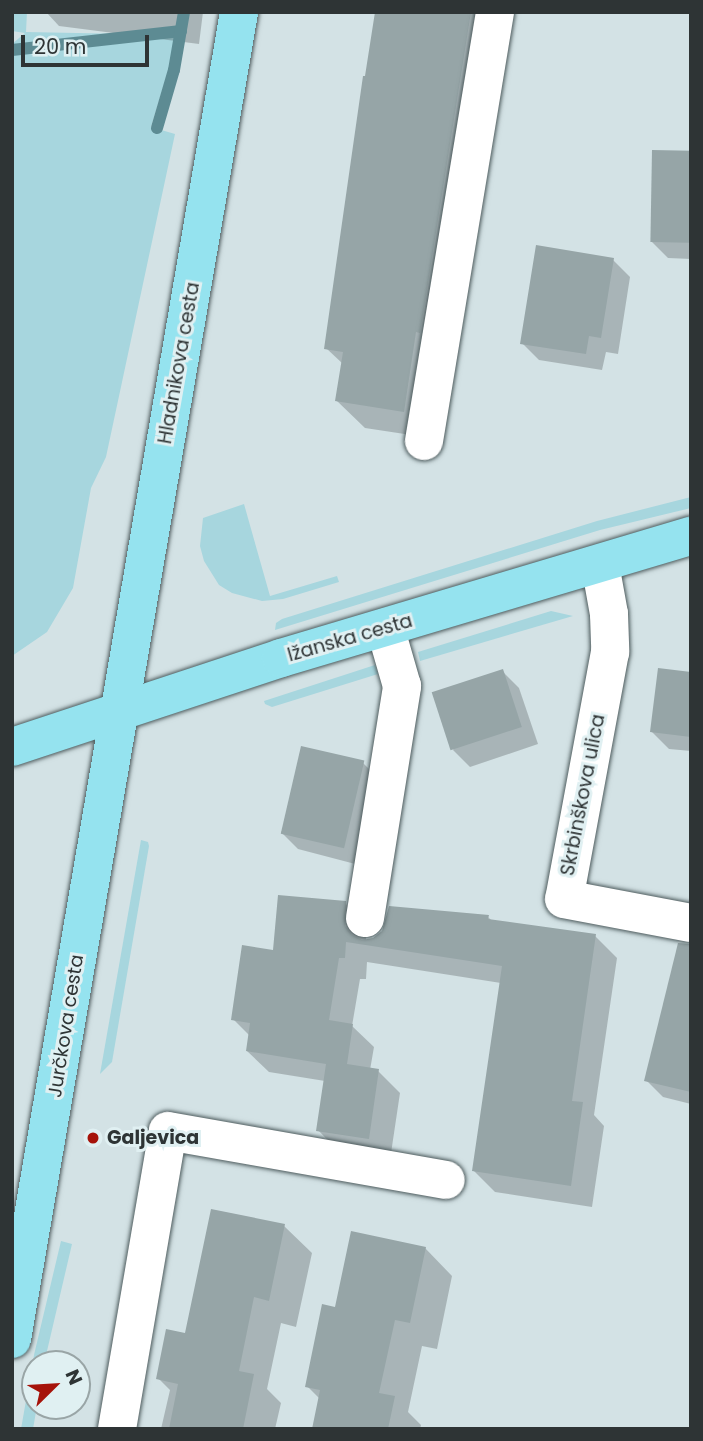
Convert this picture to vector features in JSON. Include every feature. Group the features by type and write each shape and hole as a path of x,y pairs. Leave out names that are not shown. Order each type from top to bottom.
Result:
{"main road":[{"name":"Hladnikova cesta","path":"119,713 239,12"},
{"name":"Ižanska cesta","path":"12,747 256,666 691,536"},
{"name":"Jurčkova cesta","path":"12,1339 119,713"}],"street":[{"path":"424,441 495,12"},
{"name":"Skrbinškova ulica","path":"600,564 609,614 610,652 564,899 691,923"},
{"path":"365,918 402,686 386,627"},
{"path":"117,1429 168,1131 446,1180"}],"shaded area":[{"path":"12,12 27,12 26,32 179,35 151,127 175,134 106,457 91,488 73,588 47,632 12,656 12,44 25,33 12,31"},
{"path":"691,497 691,508 600,530 275,630 276,623 282,619 597,521"},
{"path":"244,504 270,596 337,576 339,582 283,599 262,601 232,593 219,585 204,561 200,546 203,518"},
{"path":"551,611 573,616 420,661 418,652"},
{"path":"375,665 378,674 272,707 265,704 264,701"},
{"path":"141,840 148,842 149,846 112,1062 100,1074"},
{"path":"61,1241 72,1244 47,1350 35,1350"},
{"path":"23,1420 35,1420 33,1429 21,1429"}],"building":[{"path":"375,12 471,12 420,333 416,332 404,412 335,401 343,352 324,349 363,76"},
{"path":"652,150 691,151 689,243 650,242"},
{"path":"536,245 614,258 601,338 589,336 586,354 520,344"},
{"path":"658,668 691,672 691,737 650,732"},
{"path":"503,669 522,727 451,750 432,692"},
{"path":"301,746 364,761 344,848 281,834"},
{"path":"278,895 346,901 345,926 352,935 362,940 373,938 382,931 389,906 489,915 488,919 596,934 572,1101 583,1102 571,1186 472,1171 502,966 346,942 345,958 339,958 329,1020 353,1024 347,1064 379,1069 369,1139 316,1131 326,1064 246,1051 250,1023 231,1020 242,945 273,950"},
{"path":"678,943 691,944 691,1092 644,1081"},
{"path":"211,1209 285,1224 269,1301 254,1297 239,1371 254,1374 243,1429 169,1429 178,1384 156,1379 166,1329 185,1333"},
{"path":"351,1231 426,1247 410,1323 395,1320 379,1393 395,1396 388,1429 312,1429 320,1390 305,1387 322,1304 335,1307"}],"waterway":[{"path":"157,128 174,70 184,12"},
{"path":"12,50 181,31"}],"place":[{"name":"Galjevica","path":"93,1138"}]}
